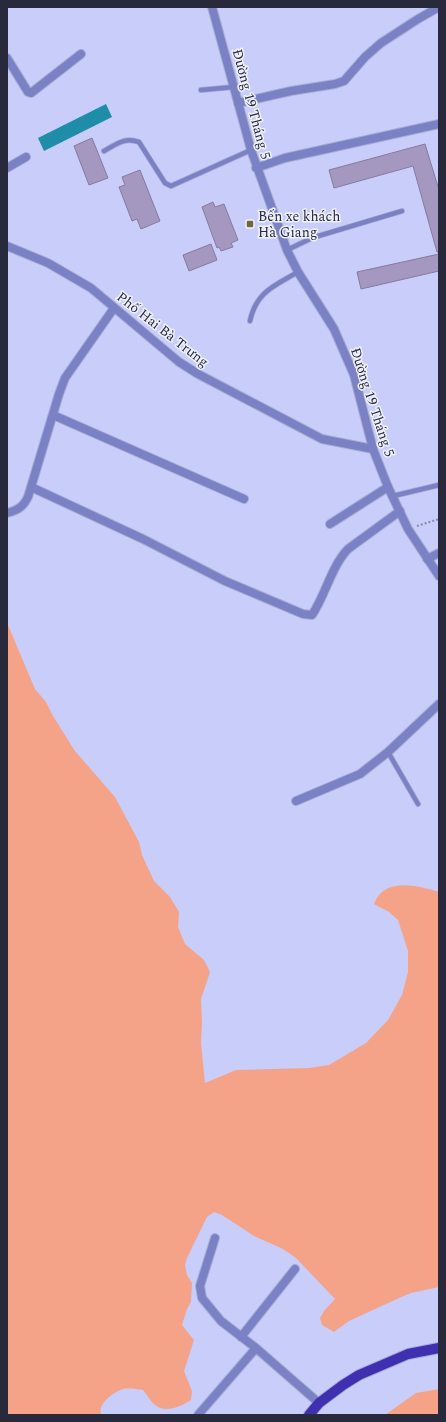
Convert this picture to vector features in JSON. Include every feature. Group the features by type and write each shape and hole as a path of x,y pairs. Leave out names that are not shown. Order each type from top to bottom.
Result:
{"main road":[{"path":"309,1415 319,1403 359,1375 408,1354 439,1348"}],"street":[{"name":"Đường 19 Tháng 5","path":"212,7 256,168 287,250 298,272 334,329 351,368 373,449 388,487 408,529 439,576"},
{"path":"238,103 344,81 365,57 381,43 439,7"},
{"path":"7,58 28,92 31,93 81,54"},
{"path":"256,168 284,158 439,124"},
{"path":"7,168 26,157"},
{"name":"Phố Hai Bà Trưng","path":"7,246 62,270 91,288 179,362 205,378 322,439 373,449"},
{"path":"7,513 18,510 24,505 65,378 114,308"},
{"path":"52,415 244,499"},
{"path":"31,487 143,539 224,581 303,614 312,614 319,604 335,568 348,548 400,511"},
{"path":"330,524 388,487"},
{"path":"427,559 439,552"},
{"path":"296,801 360,774 388,752 439,704"},
{"path":"215,1238 200,1286 202,1298 221,1321 256,1348 319,1403"},
{"path":"241,1337 295,1269"},
{"path":"198,1415 256,1348"}],"lane":[{"path":"201,90 234,87"},
{"path":"104,151 130,139 139,142 165,183 171,186 251,150"},
{"path":"287,250 313,238 402,211"},
{"path":"250,321 252,310 258,300 270,288 298,272"},
{"path":"393,496 439,485"},
{"path":"388,752 418,804"}],"path":[{"path":"408,529 439,519"}],"shaded area":[{"path":"7,615 8,625 35,689 46,702 75,751 115,797 139,842 142,855 154,881 170,897 179,912 178,927 185,944 204,960 210,972 201,999 201,1043 205,1083 236,1070 309,1068 329,1065 366,1043 388,1020 402,995 408,972 408,951 398,920 389,912 374,904 379,895 393,886 402,885 421,887 439,892 439,1287 411,1293 397,1299 349,1321 334,1332 322,1325 320,1318 335,1299 296,1258 283,1249 254,1236 222,1215 214,1212 207,1217 185,1265 187,1275 192,1283 191,1302 182,1325 194,1340 184,1371 192,1391 191,1400 183,1405 173,1408 159,1408 152,1402 143,1390 123,1389 107,1399 102,1405 101,1415 7,1415"},
{"path":"439,1389 439,1415 385,1415 416,1393"}],"water":[{"path":"106,104 112,117 44,151 38,138"}],"building":[{"path":"92,138 108,178 89,185 74,146"},
{"path":"425,144 439,190 439,252 437,252 413,166 334,188 329,170"},
{"path":"140,170 160,221 141,229 137,219 132,221 119,187 125,185 122,177"},
{"path":"213,202 215,207 224,204 238,240 231,243 233,247 221,251 219,247 217,248 202,207"},
{"path":"211,244 217,260 189,271 183,255"},
{"path":"439,254 439,271 361,289 357,272"}],"place":[{"name":"Bến xe khách Hà Giang","path":"250,224"}]}
